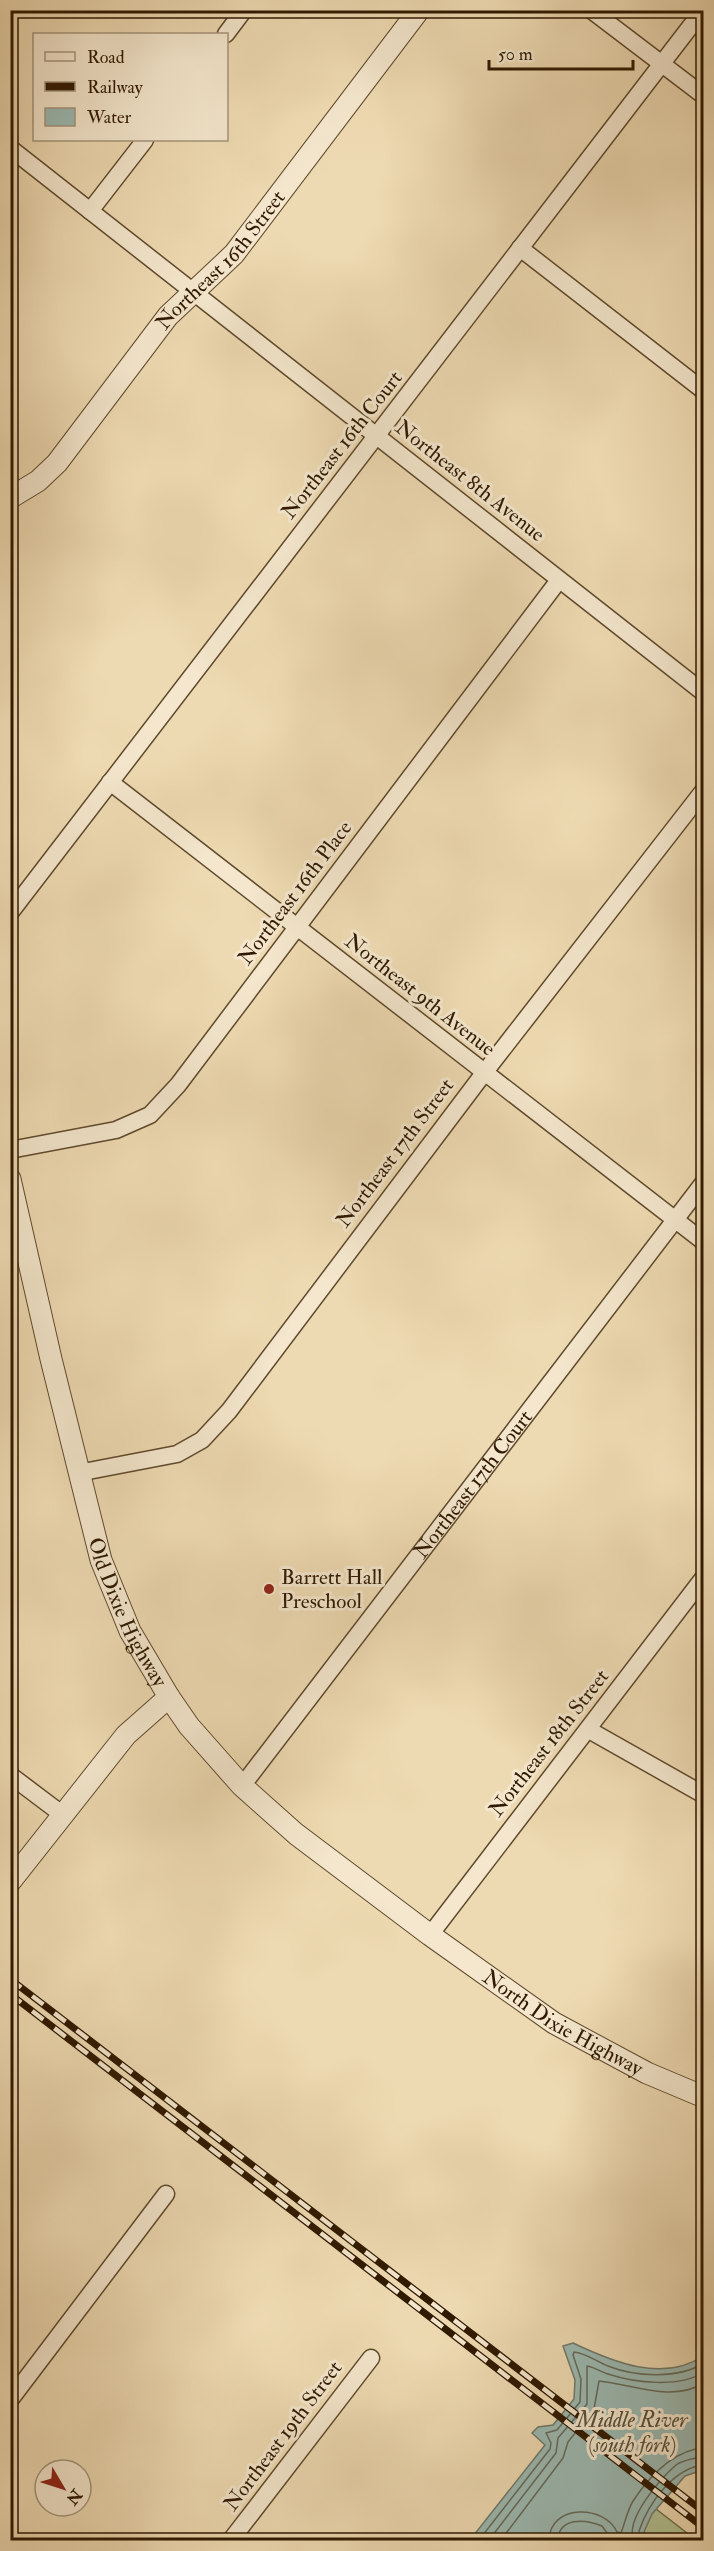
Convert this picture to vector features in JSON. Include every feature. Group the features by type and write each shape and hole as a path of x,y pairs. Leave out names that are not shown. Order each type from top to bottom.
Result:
{"street":[{"path":"227,33 244,10"},
{"name":"Northeast 16th Street","path":"10,498 38,481 57,464 168,316 234,254 419,10"},
{"path":"591,10 704,96"},
{"name":"Northeast 16th Court","path":"12,910 703,10"},
{"path":"90,211 144,141"},
{"name":"Northeast 8th Avenue","path":"10,148 704,693"},
{"path":"520,248 704,391"},
{"name":"Northeast 16th Place","path":"10,1150 116,1130 150,1115 178,1085 559,580"},
{"name":"Northeast 9th Avenue","path":"110,782 704,1242"},
{"name":"Northeast 17th Street","path":"78,1473 177,1454 202,1440 229,1411 484,1072 704,790"},
{"name":"Old Dixie Highway","path":"10,1179 18,1252 101,1560 130,1631 189,1726 242,1786 296,1834 430,1935"},
{"name":"Northeast 17th Court","path":"242,1786 704,1182"},
{"name":"Northeast 18th Street","path":"430,1935 704,1577"},
{"path":"10,1882 126,1735 169,1697"},
{"path":"589,1730 704,1795"},
{"path":"10,1775 63,1815"},
{"name":"North Dixie Highway","path":"430,1935 554,2023 647,2073 704,2097"},
{"path":"10,2400 166,2194"},
{"name":"Northeast 19th Street","path":"231,2541 371,2358"}],"green space":[{"path":"647,2502 696,2540 542,2540"}],"water":[{"name":"Middle River (south fork)","path":"573,2343 621,2363 655,2369 688,2364 703,2356 703,2470 685,2476 652,2514 644,2532 651,2540 595,2540 595,2537 575,2534 569,2540 470,2540 545,2445 532,2433 538,2427 553,2425 574,2399 575,2380 563,2346"}],"railway":[{"path":"10,1979 704,2512"},
{"path":"10,1994 704,2528"}],"place":[{"name":"Barrett Hall Preschool","path":"269,1589"}]}
